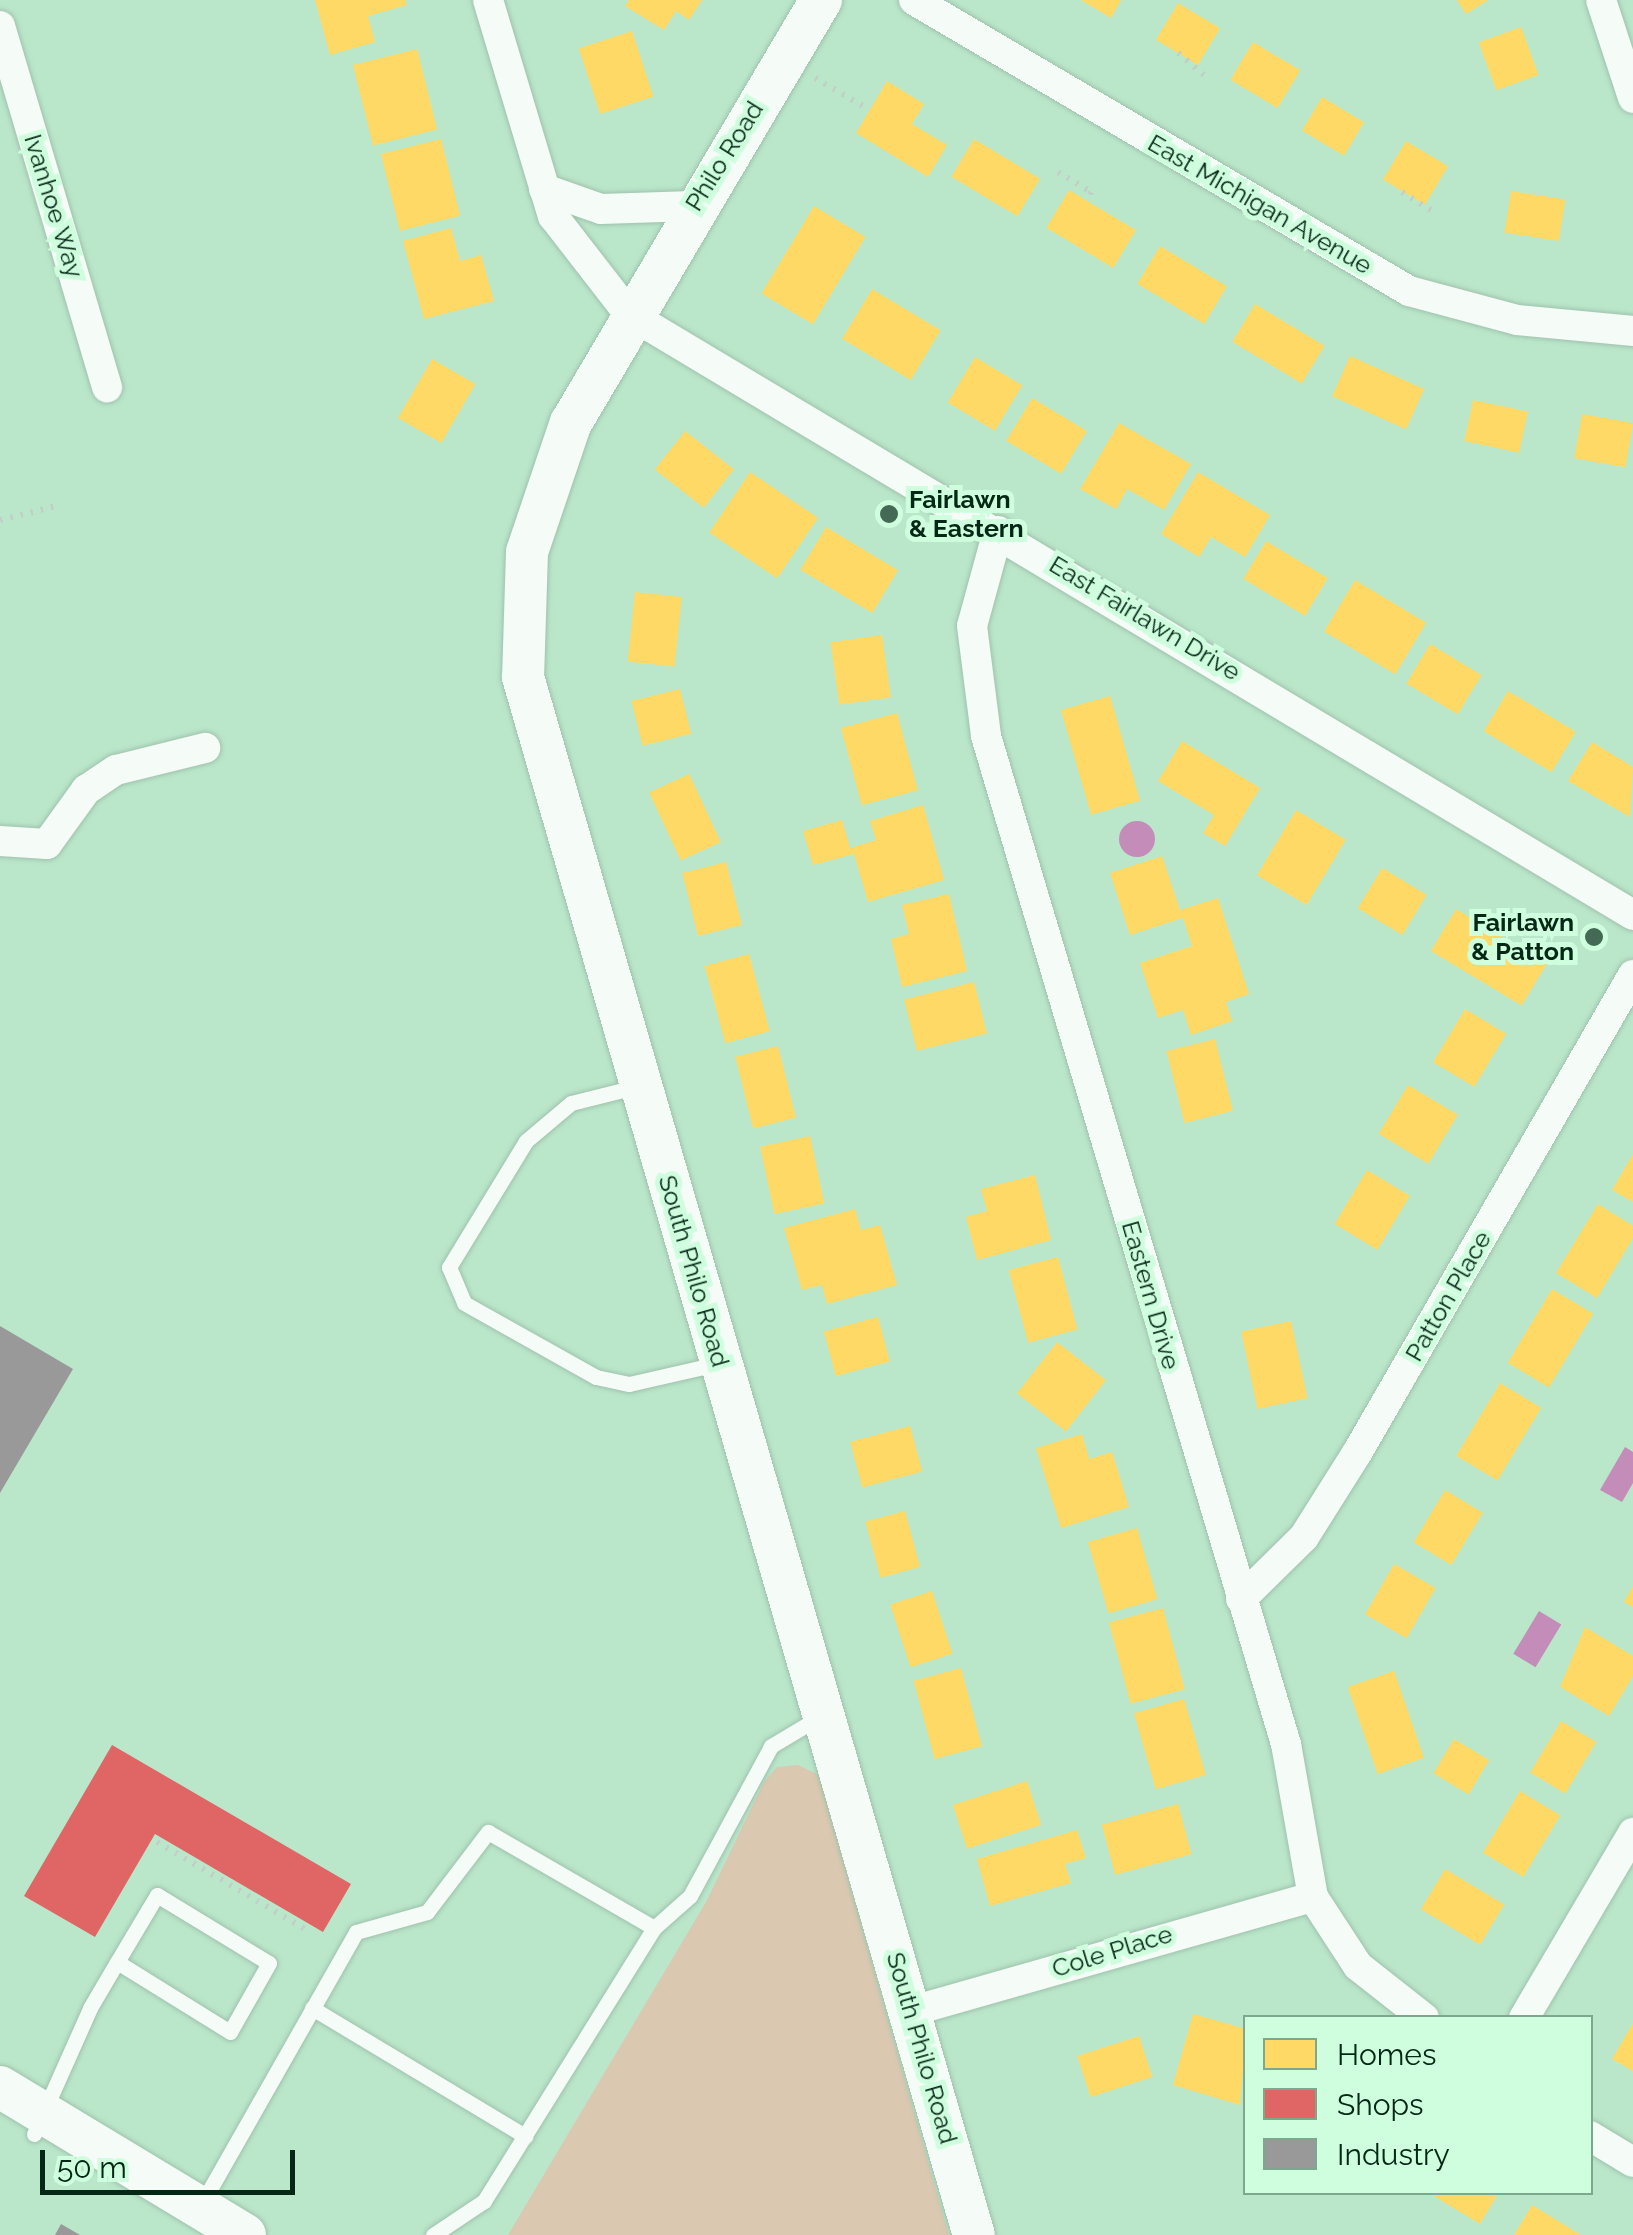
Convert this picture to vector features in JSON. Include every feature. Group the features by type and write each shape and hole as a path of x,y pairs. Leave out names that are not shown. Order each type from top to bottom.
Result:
{"main road":[{"name":"Philo Road","path":"629,314 820,0"},
{"name":"South Philo Road","path":"629,314 543,487 521,616 533,731 826,1714 974,2235"},
{"path":"0,2086 26,2120 197,2223 245,2235"}],"street":[{"name":"East Fairlawn Drive","path":"488,0 544,189 572,247 629,314 1633,915"},
{"name":"East Michigan Avenue","path":"914,0 1410,291 1517,320 1633,331"},
{"path":"1601,0 1633,98"},
{"name":"Ivanhoe Way","path":"0,26 107,387"},
{"path":"544,189 601,210 693,206"},
{"name":"Eastern Drive","path":"998,532 972,626 986,736 1303,1808 1313,1896 1358,1966 1420,2015"},
{"path":"0,841 47,844 86,790 116,770 205,748"},
{"name":"Patton Place","path":"1241,1599 1295,1548 1346,1470 1633,975"},
{"path":"1526,2015 1633,1833"},
{"name":"Cole Place","path":"912,2011 1313,1896"},
{"path":"1593,2138 1633,2162"}],"lane":[{"path":"639,1086 571,1104 526,1142 449,1266 464,1303 596,1377 628,1384 721,1363"},
{"path":"434,2235 476,2210 654,1928 690,1896 772,1746 826,1714"},
{"path":"197,2223 356,1932 426,1912 488,1832 654,1928"},
{"path":"26,2120 117,1962 157,1895 269,1963 230,2032 117,1962"},
{"path":"312,2008 525,2136"}],"path":[{"path":"1178,54 1204,74"},
{"path":"784,60 866,108"},
{"path":"1058,172 1091,192 1088,199"},
{"path":"1402,192 1436,214"},
{"path":"0,520 60,505"},
{"path":"157,1842 305,1929"}],"shaded area":[{"path":"1137,821 1150,826 1155,839 1150,852 1137,857 1124,852 1119,839 1124,826"},
{"path":"1625,1447 1633,1452 1633,1483 1622,1502 1600,1490"},
{"path":"1539,1611 1561,1624 1536,1667 1513,1654"},
{"path":"798,1765 819,1775 949,2235 508,2235 706,1902 764,1782 777,1767"}],"building: Homes":[{"path":"315,0 405,0 407,5 368,16 375,42 330,55"},
{"path":"629,0 702,0 689,20 676,11 664,30 625,6"},
{"path":"1081,0 1121,0 1111,18"},
{"path":"1457,0 1488,0 1466,14"},
{"path":"1178,3 1220,28 1198,65 1156,40"},
{"path":"1521,27 1538,75 1496,90 1479,42"},
{"path":"632,31 653,97 600,114 579,48"},
{"path":"1253,42 1300,70 1277,108 1230,80"},
{"path":"417,49 437,130 373,146 353,65"},
{"path":"887,81 924,104 912,124 947,145 928,177 856,133"},
{"path":"1322,97 1364,122 1344,156 1302,130"},
{"path":"441,139 460,216 400,231 381,154"},
{"path":"974,139 1040,179 1017,216 951,177"},
{"path":"1406,141 1448,166 1425,205 1383,180"},
{"path":"1069,190 1136,230 1113,268 1046,228"},
{"path":"1511,191 1565,200 1559,241 1504,232"},
{"path":"814,206 865,237 813,324 761,293"},
{"path":"451,228 460,261 481,255 494,301 424,319 403,241"},
{"path":"1160,246 1227,286 1204,324 1137,284"},
{"path":"872,289 941,330 911,380 842,339"},
{"path":"1255,304 1324,346 1302,383 1232,342"},
{"path":"1350,356 1424,389 1406,429 1332,396"},
{"path":"975,357 1022,385 995,431 948,402"},
{"path":"432,359 475,384 441,443 398,418"},
{"path":"1032,398 1087,431 1061,474 1006,441"},
{"path":"1473,400 1528,412 1519,453 1464,441"},
{"path":"1582,414 1633,423 1625,467 1574,458"},
{"path":"1119,423 1191,464 1164,510 1127,489 1116,509 1080,489"},
{"path":"685,431 734,469 704,508 655,470"},
{"path":"750,472 818,518 777,578 709,533"},
{"path":"1198,472 1270,515 1245,557 1211,537 1199,557 1161,534"},
{"path":"826,527 898,570 872,613 800,570"},
{"path":"1266,541 1328,578 1305,616 1243,579"},
{"path":"1355,580 1426,623 1395,674 1324,631"},
{"path":"635,592 682,597 674,667 628,662"},
{"path":"882,635 891,697 839,705 831,642"},
{"path":"1430,644 1481,675 1458,714 1406,683"},
{"path":"680,689 691,734 643,746 631,701"},
{"path":"1508,691 1576,732 1552,772 1484,731"},
{"path":"1110,696 1140,801 1091,815 1061,710"},
{"path":"897,713 918,790 862,805 841,728"},
{"path":"1182,741 1260,788 1225,846 1203,833 1214,815 1158,781"},
{"path":"1592,742 1633,767 1630,817 1568,781"},
{"path":"689,774 721,842 681,861 649,793"},
{"path":"923,805 944,880 868,902 854,854 813,865 803,831 842,820 850,848 876,840 870,821"},
{"path":"1296,810 1346,840 1307,905 1257,875"},
{"path":"1162,856 1180,910 1218,898 1249,994 1226,1002 1232,1021 1191,1035 1183,1010 1158,1018 1140,963 1192,946 1183,918 1130,935 1110,873"},
{"path":"726,862 742,925 698,936 682,873"},
{"path":"1382,868 1427,895 1402,935 1358,908"},
{"path":"949,894 967,971 902,987 891,939 909,934 902,905"},
{"path":"1456,909 1547,964 1522,1006 1431,951"},
{"path":"749,954 770,1031 725,1043 705,966"},
{"path":"974,982 987,1033 917,1051 904,999"},
{"path":"1465,1009 1506,1034 1474,1087 1433,1062"},
{"path":"1215,1039 1233,1111 1184,1123 1166,1051"},
{"path":"778,1046 796,1118 753,1128 735,1057"},
{"path":"1408,1085 1458,1115 1428,1164 1379,1134"},
{"path":"810,1136 824,1203 774,1214 760,1147"},
{"path":"1633,1154 1633,1202 1612,1190"},
{"path":"1367,1170 1410,1196 1377,1250 1335,1224"},
{"path":"1035,1175 1051,1240 977,1260 966,1217 987,1211 981,1189"},
{"path":"1598,1204 1633,1226 1633,1238 1597,1298 1556,1273"},
{"path":"855,1209 861,1230 880,1225 897,1285 827,1304 822,1285 802,1290 784,1228"},
{"path":"1058,1257 1077,1329 1028,1343 1009,1270"},
{"path":"1552,1289 1593,1314 1549,1387 1508,1363"},
{"path":"878,1317 890,1361 836,1376 824,1331"},
{"path":"1291,1321 1307,1398 1258,1409 1241,1332"},
{"path":"1057,1342 1106,1380 1066,1431 1017,1393"},
{"path":"1500,1383 1541,1408 1497,1481 1456,1456"},
{"path":"910,1426 922,1471 862,1487 850,1442"},
{"path":"1082,1434 1089,1459 1112,1452 1129,1507 1061,1528 1036,1448"},
{"path":"1445,1490 1483,1513 1451,1565 1414,1542"},
{"path":"905,1511 920,1567 880,1578 865,1522"},
{"path":"1137,1528 1157,1599 1108,1613 1088,1542"},
{"path":"1394,1564 1436,1588 1407,1638 1365,1614"},
{"path":"1633,1586 1633,1607 1624,1602"},
{"path":"932,1591 952,1654 911,1667 890,1605"},
{"path":"1163,1608 1185,1689 1131,1704 1109,1622"},
{"path":"1585,1627 1633,1656 1633,1676 1609,1716 1560,1687"},
{"path":"961,1668 982,1746 935,1759 914,1681"},
{"path":"1394,1671 1424,1758 1378,1774 1348,1687"},
{"path":"1184,1699 1206,1775 1156,1789 1134,1713"},
{"path":"1561,1721 1596,1742 1565,1794 1530,1772"},
{"path":"1454,1739 1489,1760 1469,1794 1433,1773"},
{"path":"1027,1781 1041,1825 967,1849 953,1805"},
{"path":"1520,1791 1560,1815 1523,1877 1483,1853"},
{"path":"1178,1804 1191,1854 1115,1875 1102,1824"},
{"path":"1077,1830 1086,1858 1065,1864 1071,1883 990,1906 977,1859"},
{"path":"1445,1869 1504,1905 1480,1945 1421,1909"},
{"path":"1193,2014 1243,2028 1240,2105 1173,2085"},
{"path":"1633,2023 1633,2071 1612,2059"},
{"path":"1139,2036 1152,2077 1090,2097 1077,2056"},
{"path":"1432,2195 1497,2195 1480,2224"},
{"path":"1532,2205 1581,2235 1514,2235"}],"building: Shops":[{"path":"112,1745 351,1884 323,1932 155,1834 95,1937 24,1896"}],"building: Industry":[{"path":"0,1326 73,1369 0,1493"},
{"path":"61,2224 80,2235 55,2235"}],"place":[{"name":"Fairlawn & Eastern","path":"889,514"},
{"name":"Fairlawn & Patton","path":"1594,937"}]}
